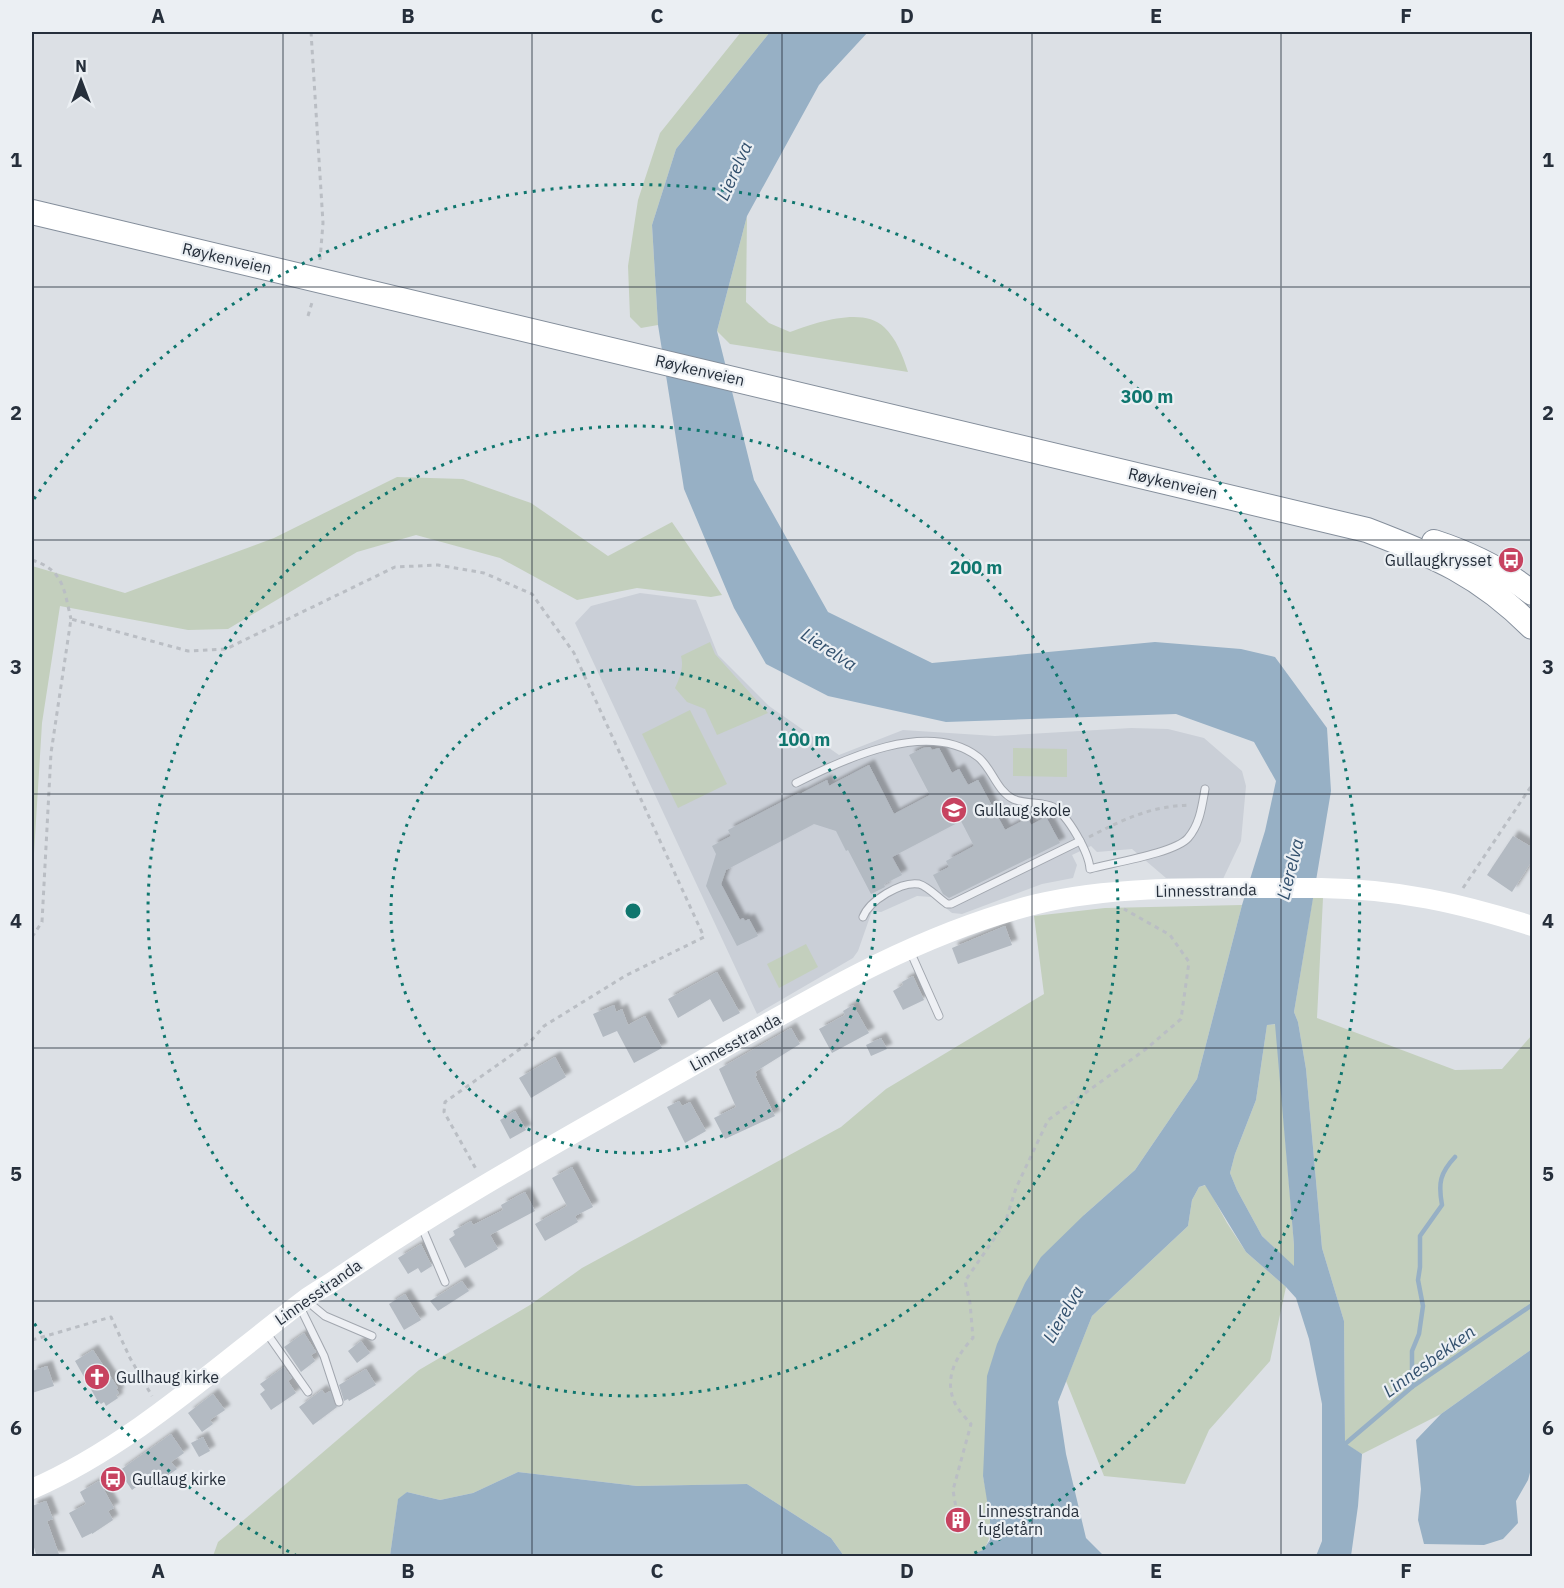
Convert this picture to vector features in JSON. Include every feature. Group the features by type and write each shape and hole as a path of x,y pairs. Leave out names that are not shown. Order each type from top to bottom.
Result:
{"highway":[{"name":"Røykenveien","path":"32,212 1367,530 1431,541 1481,559 1533,593"},
{"name":"Røykenveien","path":"1367,530 1456,567 1504,600 1533,627"}],"street":[{"name":"Linnesstranda","path":"32,1489 97,1454 161,1410 302,1302 420,1223 883,960 990,917 1041,903 1112,892 1355,888 1457,903 1532,924"}],"lane":[{"path":"796,783 856,754 908,743 934,741 958,746 980,759 1003,792 1013,799 1052,807 1065,818 1089,859 1090,869 1173,847 1186,840 1199,818 1205,789"},
{"path":"863,917 874,903 902,886 918,884 947,904 951,904 1080,842"},
{"path":"909,949 939,1016"},
{"path":"420,1223 445,1282"},
{"path":"302,1302 325,1316 372,1336"},
{"path":"302,1302 324,1356 339,1402"},
{"path":"264,1330 308,1392"}],"path":[{"path":"308,316 318,280 323,223 311,32"},
{"path":"32,560 43,563 61,579 71,619 51,753 42,922 32,937"},
{"path":"71,619 188,651 226,649 395,567 438,565 484,573 532,594 574,653 704,937 625,976 544,1026 530,1042 445,1102 444,1112 485,1185"},
{"path":"1459,894 1533,785"},
{"path":"1080,842 1129,817 1173,806 1202,804"},
{"path":"957,1514 953,1490 970,1424 954,1402 950,1379 959,1353 973,1338 970,1303 965,1281 1005,1223 1016,1188 1048,1120 1146,1049 1180,1019 1189,962 1170,935 1122,908"},
{"path":"32,1340 111,1317 130,1359 161,1410"}],"shaded area":[{"name":"Gullaug skole","path":"640,593 696,600 718,655 769,706 839,755 903,730 995,736 1131,728 1168,729 1204,738 1242,771 1246,786 1241,841 1223,879 1166,878 1132,849 1097,852 1091,846 1072,855 1077,865 1073,878 1042,884 962,914 952,913 932,897 917,896 881,912 872,911 858,951 853,958 757,1014 575,623 591,606"}],"green space":[{"path":"741,32 770,32 676,149 652,225 658,325 641,328 630,317 628,266 638,200 660,133"},
{"path":"747,216 746,302 769,323 790,332 838,318 864,318 875,321 884,327 896,342 908,372 730,344 717,331"},
{"path":"397,477 463,479 531,503 608,556 672,522 722,595 711,597 637,588 577,600 500,558 416,535 357,552 228,629 188,630 60,606 42,723 32,886 32,566 125,593 274,538"},
{"path":"710,642 715,654 768,713 717,735 705,709 687,702 675,688 681,672 681,656"},
{"path":"690,710 727,784 678,808 642,734"},
{"path":"1013,748 1067,749 1067,777 1013,776"},
{"path":"1313,897 1323,898 1317,1018 1455,1070 1502,1069 1532,1035 1532,1349 1441,1414 1362,1454 1345,1444 1344,1321 1322,1248 1306,1069 1298,1022 1294,1012"},
{"path":"1242,905 1197,1079 1135,1170 1084,1215 983,1476 990,1527 986,1545 981,1551 968,1556 844,1556 831,1538 747,1484 637,1486 518,1472 473,1493 440,1500 407,1492 398,1500 390,1556 213,1556 218,1542 419,1370 530,1305 582,1268 841,1127 886,1089 1044,994 1034,916 1105,908"},
{"path":"806,944 818,967 779,988 767,964"},
{"path":"1276,1024 1294,1267 1262,1236 1230,1173 1256,1100 1267,1025"},
{"path":"1206,1185 1246,1252 1286,1287 1270,1361 1209,1430 1185,1484 1104,1476 1066,1381 1092,1316 1188,1226 1192,1200 1199,1187"}],"water":[{"name":"Lierelva","path":"770,32 868,32 819,85 747,216 717,331 754,480 828,612 932,663 1155,642 1241,649 1275,657 1327,728 1331,791 1294,1012 1298,1022 1306,1069 1322,1248 1344,1321 1345,1443 1362,1454 1351,1556 1316,1556 1322,1541 1322,1404 1309,1339 1296,1298 1246,1252 1205,1185 1199,1187 1192,1200 1188,1226 1092,1316 1058,1402 1066,1454 1086,1538 1104,1556 968,1556 983,1550 990,1540 990,1519 983,1476 987,1376 997,1344 1025,1283 1041,1257 1135,1170 1197,1079 1242,905 1265,831 1276,781 1254,742 1176,714 946,722 828,696 766,664 734,608 684,489 658,325 652,225 676,149","holes":["1275,1024 1294,1266 1262,1236 1230,1173 1256,1100 1267,1025"]},
{"path":"1532,1349 1532,1465 1528,1480 1516,1501 1518,1523 1503,1539 1484,1545 1424,1544 1418,1520 1421,1489 1416,1440 1441,1414"},
{"path":"518,1472 637,1486 747,1484 831,1538 844,1556 390,1556 398,1499 407,1492 440,1500 473,1493"}],"building":[{"path":"930,747 932,750 939,748 952,773 959,769 968,785 978,780 1005,830 1028,818 1031,825 1046,817 1060,843 949,898 943,894 933,875 949,867 946,861 974,846 961,821 892,857 902,875 871,894 836,831 814,824 726,870 721,884 740,920 749,919 758,936 737,946 706,886 716,854 712,846 731,836 728,830 799,793 827,780 829,786 869,765 894,814 930,795 909,755"},
{"path":"1513,836 1533,848 1533,859 1512,892 1487,875"},
{"path":"1005,926 1012,945 958,964 952,948"},
{"path":"717,972 740,1013 723,1022 710,999 678,1018 668,999"},
{"path":"913,976 924,1000 903,1010 893,991"},
{"path":"614,1005 616,1012 622,1009 628,1025 645,1016 662,1048 634,1063 617,1031 603,1037 593,1014"},
{"path":"853,1005 869,1033 832,1053 819,1029 845,1015 843,1011"},
{"path":"791,1028 800,1044 755,1072 775,1116 725,1139 714,1118 736,1107 719,1069"},
{"path":"881,1038 887,1049 871,1056 866,1045"},
{"path":"555,1057 566,1077 531,1098 519,1078"},
{"path":"679,1101 682,1106 690,1102 706,1131 685,1143 667,1107"},
{"path":"515,1111 526,1130 510,1139 500,1120"},
{"path":"572,1167 593,1207 575,1216 578,1222 545,1241 535,1224 567,1206 552,1178"},
{"path":"525,1192 535,1211 490,1235 498,1249 465,1268 449,1239 455,1235 453,1231 471,1221 473,1225 503,1210 501,1205"},
{"path":"421,1244 432,1266 421,1273 418,1268 408,1274 398,1258"},
{"path":"462,1281 469,1291 438,1311 430,1301"},
{"path":"405,1294 421,1320 404,1330 389,1304"},
{"path":"304,1333 316,1352 311,1355 315,1361 301,1372 284,1347"},
{"path":"361,1341 370,1353 357,1363 348,1351"},
{"name":"Gullhaug kirke","path":"93,1350 118,1388 116,1389 119,1393 116,1395 118,1398 106,1406 104,1402 101,1404 97,1400 75,1361"},
{"path":"47,1366 54,1386 32,1393 32,1371"},
{"path":"284,1367 292,1378 288,1381 296,1393 271,1410 260,1394 265,1390 260,1384"},
{"path":"366,1369 376,1385 349,1401 348,1399 344,1401 339,1385"},
{"path":"322,1390 325,1394 330,1391 337,1407 313,1425 299,1407"},
{"path":"213,1394 225,1410 210,1420 213,1424 202,1432 188,1413"},
{"path":"171,1434 184,1453 171,1462 177,1469 151,1488 144,1481 132,1490 119,1471"},
{"path":"203,1437 210,1451 199,1457 191,1443"},
{"path":"99,1481 114,1508 108,1511 113,1520 82,1538 69,1513 86,1504 80,1492"},
{"path":"46,1501 53,1519 47,1521 60,1557 37,1557 32,1541 32,1506"}],"waterway":[{"path":"1412,1387 1412,1351 1419,1334 1423,1306 1418,1280 1420,1236 1442,1205 1441,1179 1455,1157"},
{"name":"Linnesbekken","path":"1345,1444 1412,1387 1532,1305"}],"place":[{"name":"Gullaugkrysset","path":"1511,560"},
{"name":"Gullaug skole","path":"954,810"},
{"name":"Gullhaug kirke","path":"97,1377"},
{"name":"Gullaug kirke","path":"113,1479"},
{"name":"Linnesstranda fugletårn","path":"958,1520"}]}
